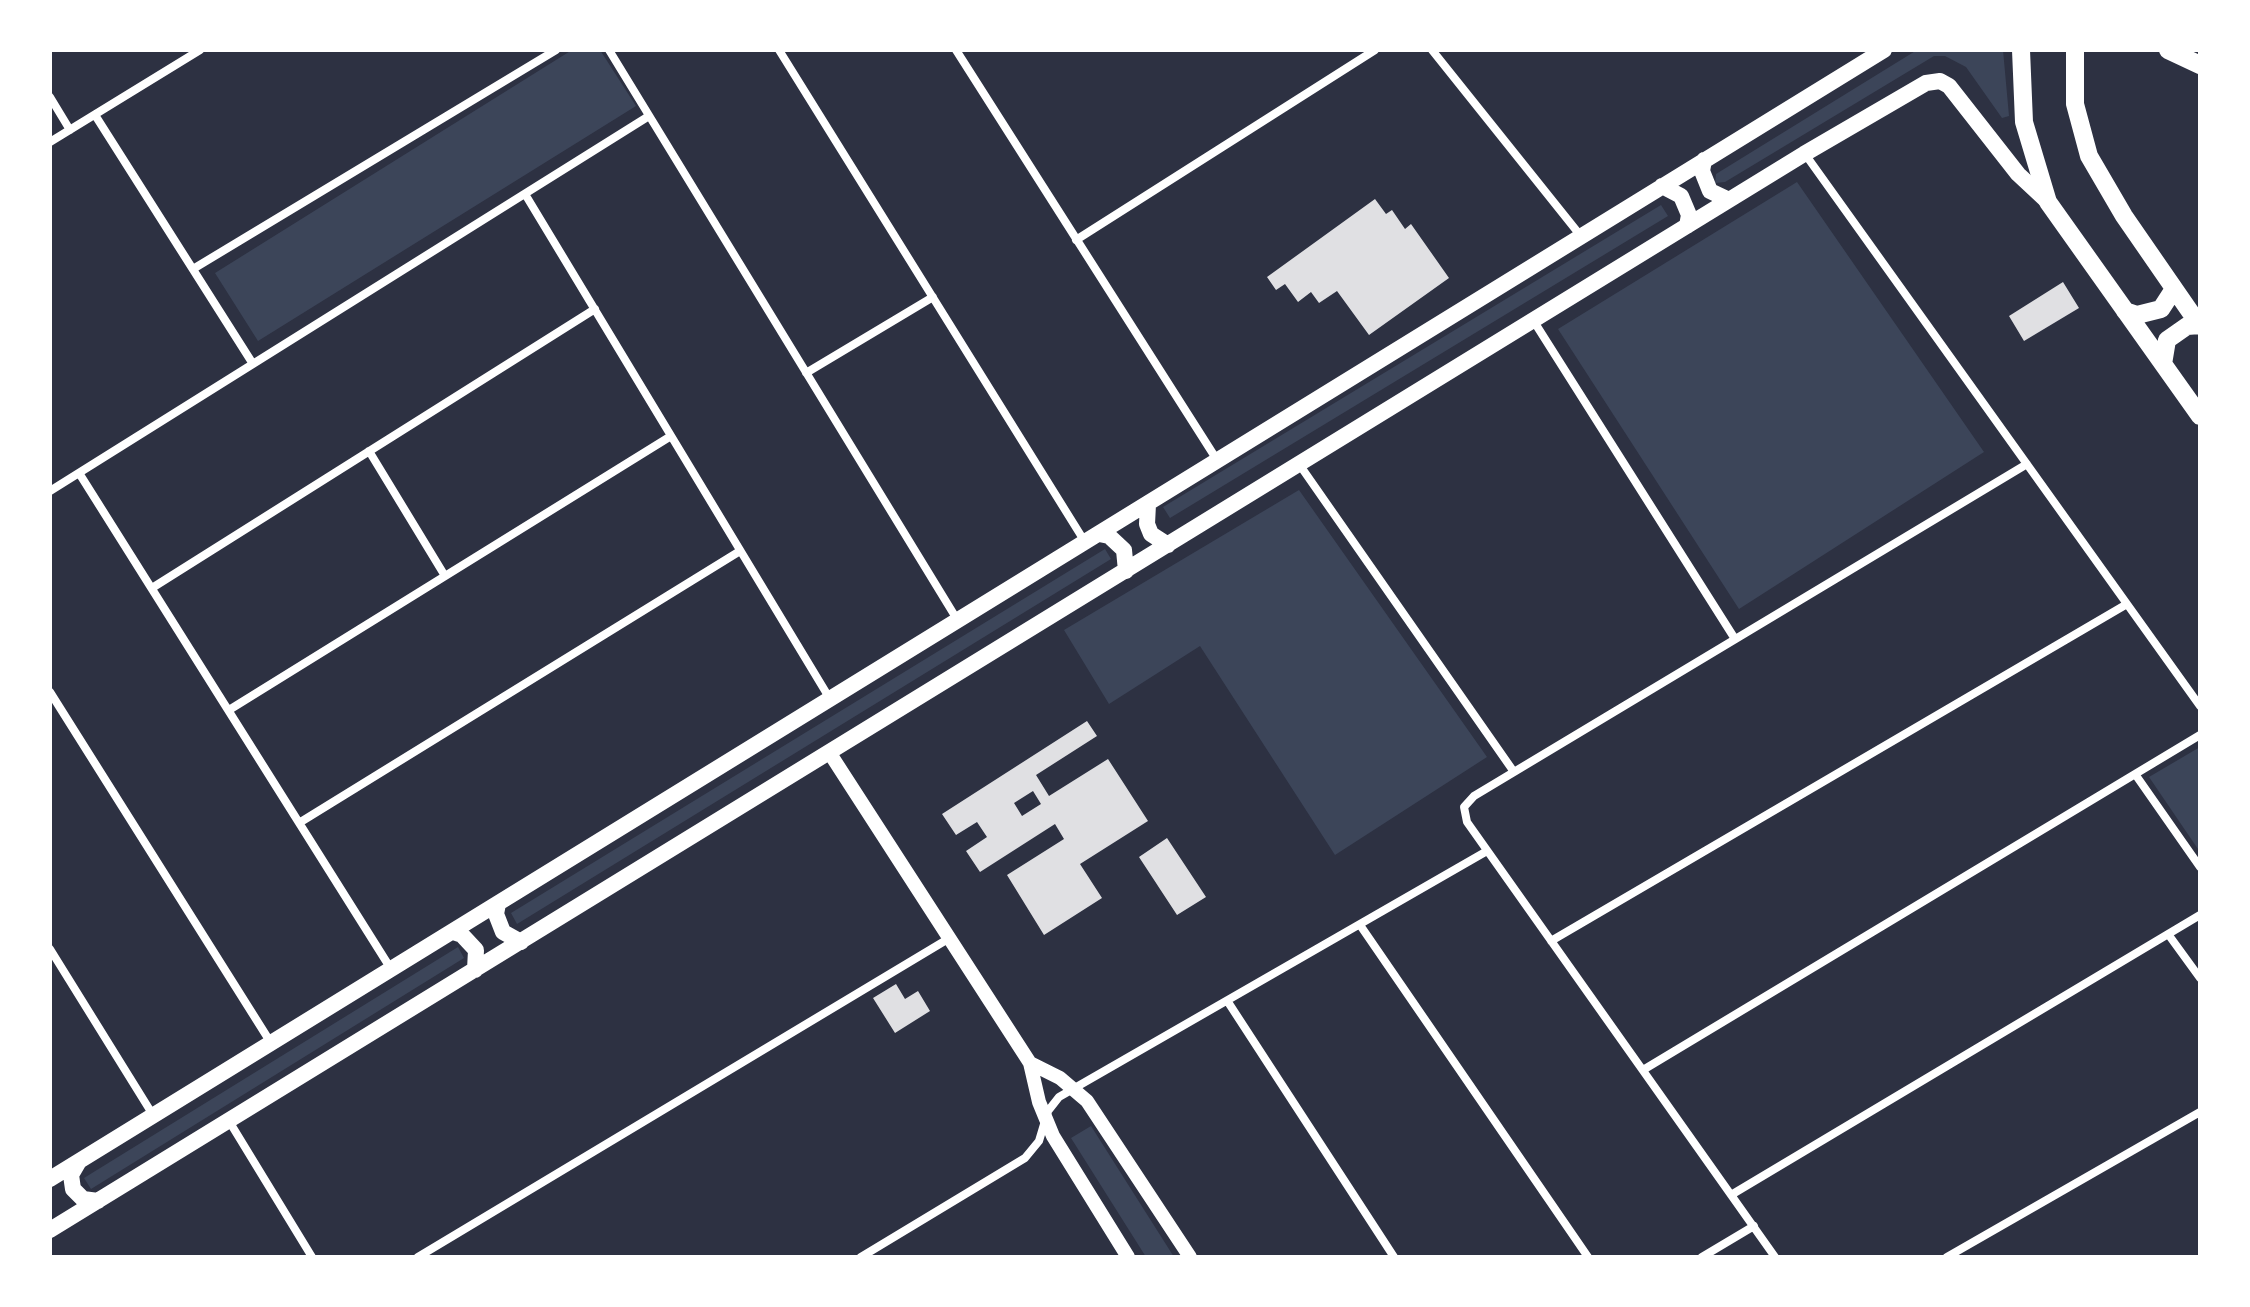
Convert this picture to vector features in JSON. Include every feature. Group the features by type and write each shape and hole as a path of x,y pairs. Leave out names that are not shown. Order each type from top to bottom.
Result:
{"main road":[{"path":"50,1179 1884,50"},
{"path":"2021,50 2024,122 2048,202"},
{"path":"2168,50 2200,65"},
{"path":"2076,56 2075,104 2089,156 2200,326 2176,331 2167,340 2163,364"},
{"path":"50,1230 1804,154 1926,83 1940,81 1952,90 2018,174 2048,202 2200,416"},
{"path":"1704,160 1702,171 1710,191 1729,200"},
{"path":"1662,186 1681,196 1689,215 1687,226"},
{"path":"2125,311 2137,315 2161,309 2174,289"},
{"path":"1148,504 1147,524 1151,534 1168,545"},
{"path":"1092,538 1118,542 1124,550 1126,571"},
{"path":"498,904 498,924 511,939 521,942"},
{"path":"453,932 462,935 476,950 475,970"},
{"path":"78,1162 71,1175 73,1189 83,1199 98,1201"}],"street":[{"path":"50,142 200,50"},
{"path":"193,269 556,50"},
{"path":"609,50 958,621"},
{"path":"779,50 933,297 1092,538"},
{"path":"956,50 1217,461"},
{"path":"1076,240 1375,50"},
{"path":"1432,50 1580,235"},
{"path":"50,97 70,130"},
{"path":"95,115 253,364"},
{"path":"50,491 649,116"},
{"path":"1804,154 2200,706"},
{"path":"525,194 830,699"},
{"path":"806,373 933,297"},
{"path":"152,588 595,309"},
{"path":"1533,320 1735,639"},
{"path":"229,710 671,436"},
{"path":"369,451 445,576"},
{"path":"1299,464 1514,772"},
{"path":"1775,1257 1464,818 1464,807 1469,798 2027,464"},
{"path":"79,473 391,969"},
{"path":"299,823 740,551"},
{"path":"1551,941 2127,604"},
{"path":"50,692 271,1044"},
{"path":"1643,1070 2200,735"},
{"path":"829,752 1030,1063 1045,1120 1128,1257"},
{"path":"2135,774 2200,867"},
{"path":"861,1257 1025,1158 1039,1141 1052,1103 1073,1089 1487,851"},
{"path":"1731,1195 2200,915"},
{"path":"1360,925 1588,1257"},
{"path":"2168,934 2200,978"},
{"path":"418,1257 948,939"},
{"path":"50,949 154,1116"},
{"path":"1228,1002 1394,1257"},
{"path":"1030,1063 1073,1089 1099,1116 1190,1257"},
{"path":"1947,1257 2200,1112"},
{"path":"229,1121 312,1257"},
{"path":"1702,1257 1754,1226"}],"shaded area":[{"path":"572,50 600,50 636,106 258,341 215,273"},
{"path":"1917,50 2003,50 2009,116 2002,118 1966,67 1945,56 1934,56 1725,182 1715,183 1716,174"},
{"path":"1797,182 1984,452 1739,609 1558,329"},
{"path":"1661,205 1668,216 1170,518 1163,507"},
{"path":"1299,490 1487,757 1335,855 1200,646 1109,704 1064,630"},
{"path":"1105,549 1111,559 517,924 511,913"},
{"path":"2200,747 2200,852 2149,777"},
{"path":"458,947 464,958 91,1189 84,1178"},
{"path":"1091,1126 1174,1257 1146,1257 1071,1138"}],"building":[{"path":"1375,199 1386,214 1392,210 1405,229 1411,224 1449,278 1369,335 1337,291 1319,303 1311,292 1298,302 1285,284 1276,290 1267,277"},
{"path":"2063,282 2079,308 2024,341 2009,316"},
{"path":"1087,721 1097,736 1036,775 1049,796 1108,759 1148,821 1080,864 1102,898 1044,935 1007,875 1064,839 1055,824 980,872 966,851 987,837 977,822 956,835 942,814","holes":["1033,791 1041,804 1022,816 1014,803"]},
{"path":"1167,838 1206,897 1177,915 1139,857"},
{"path":"896,984 905,999 918,991 930,1011 895,1033 873,998"}]}
